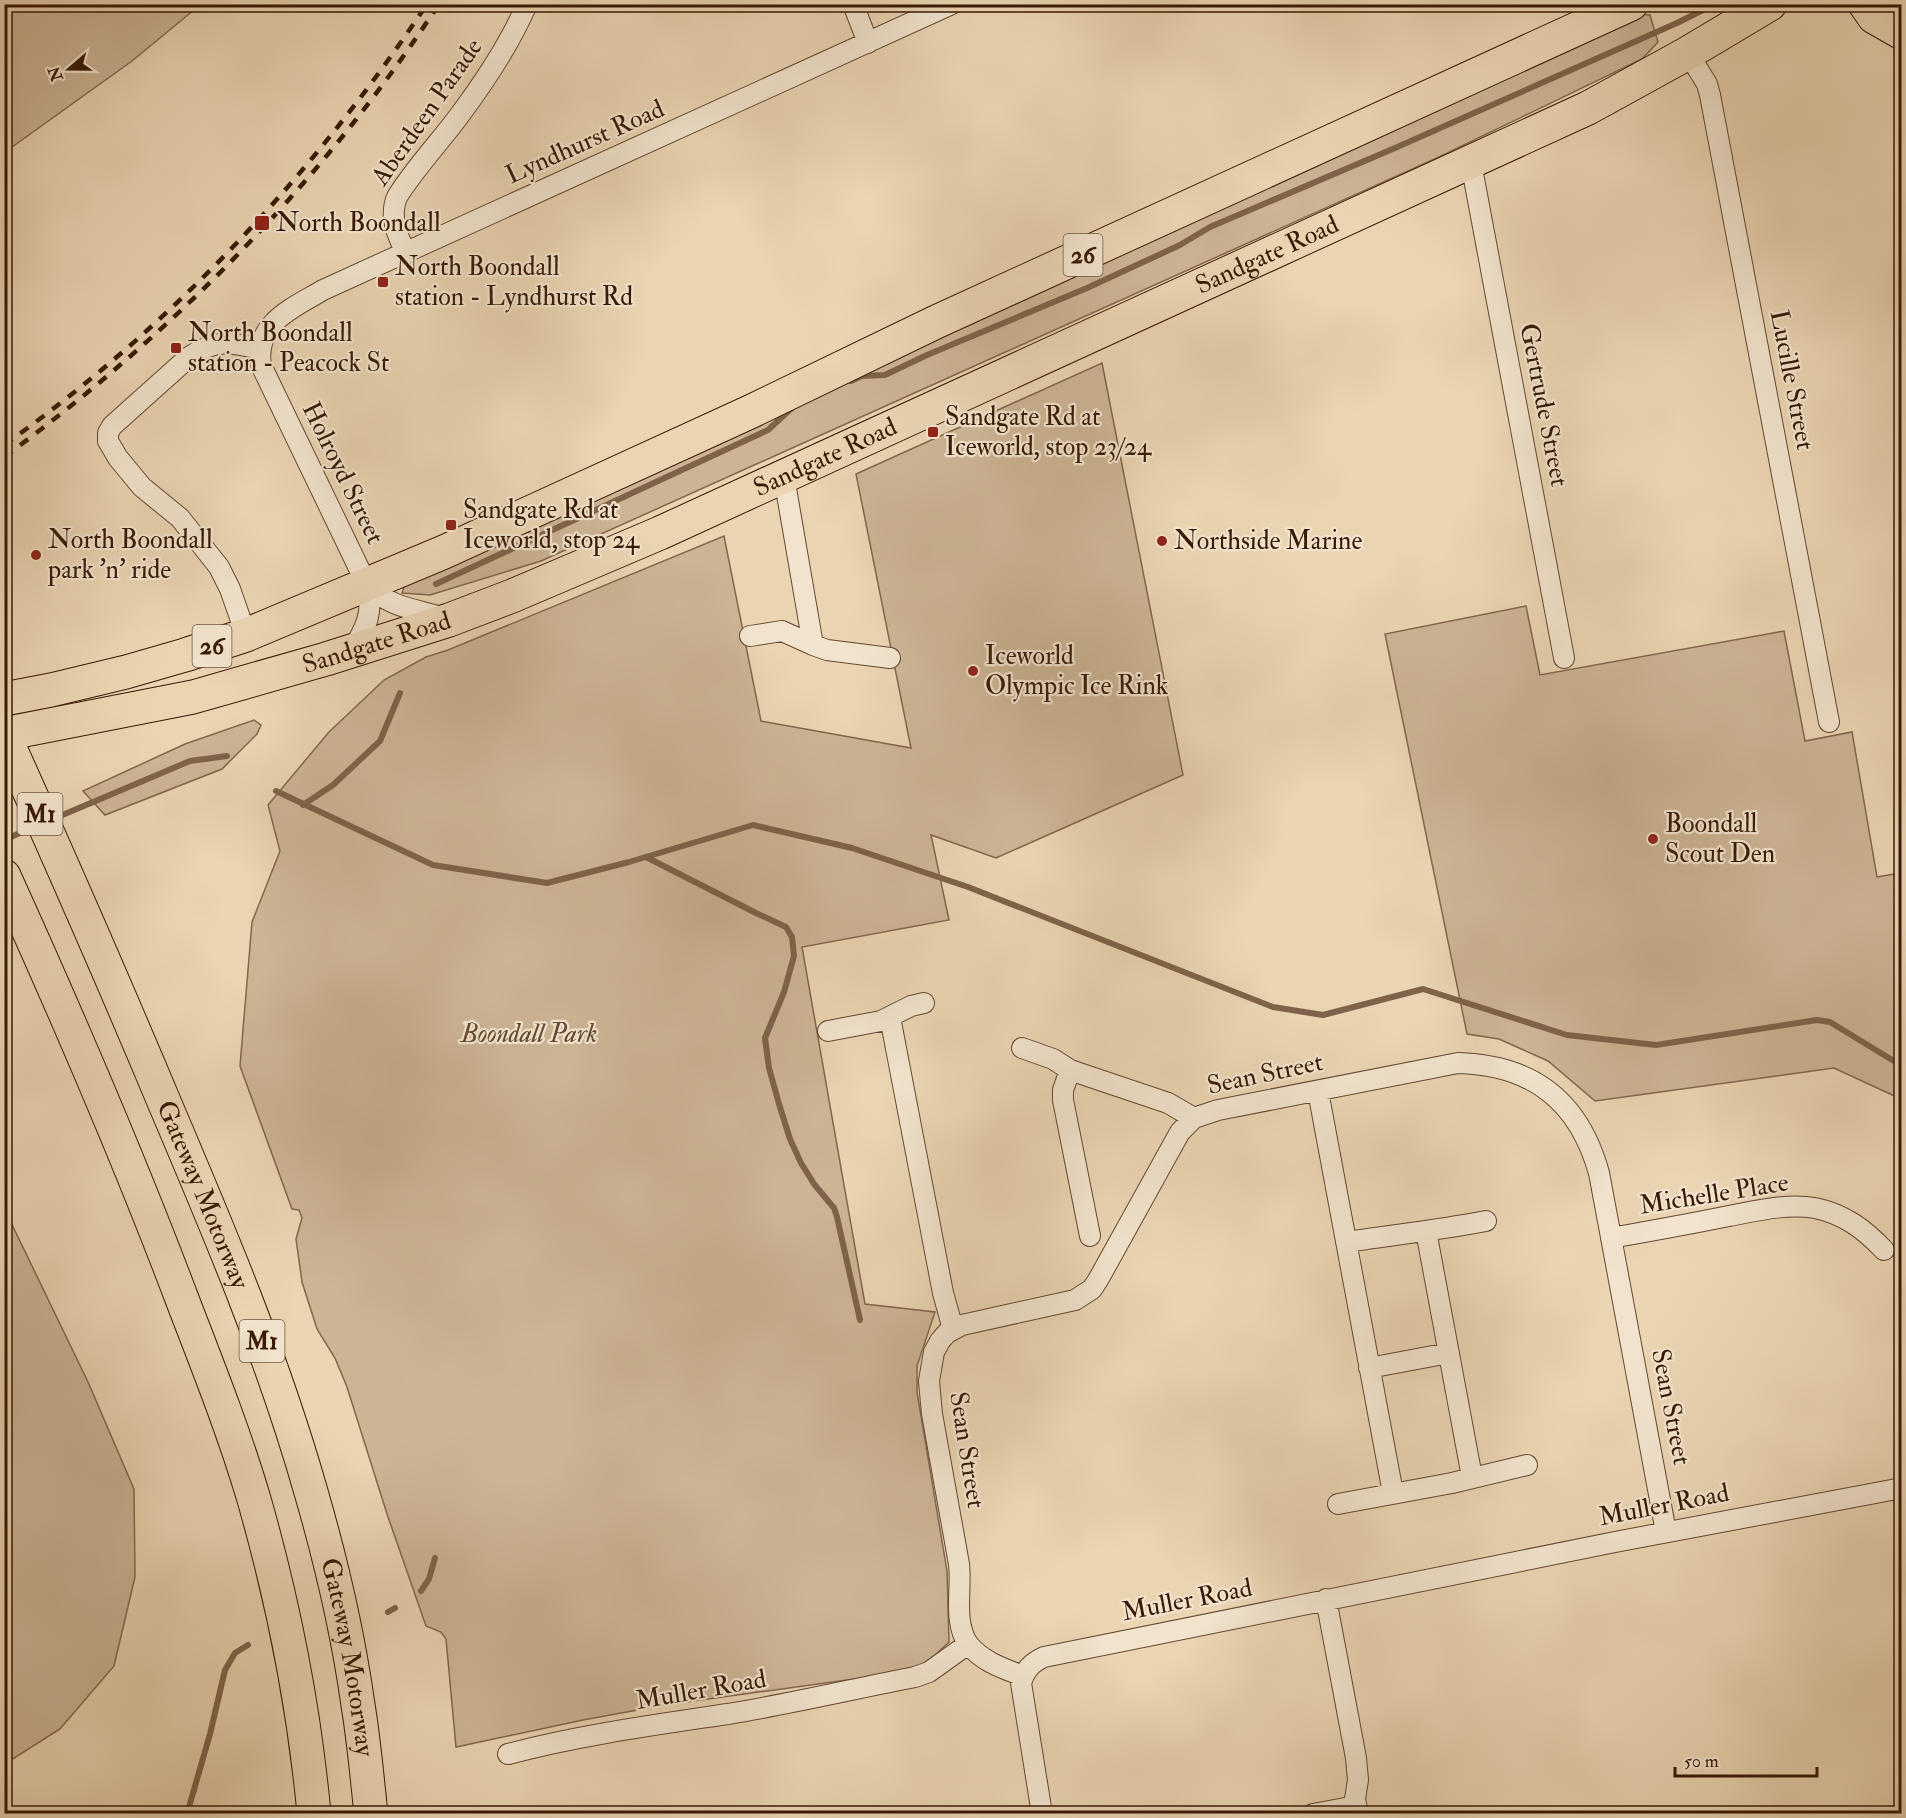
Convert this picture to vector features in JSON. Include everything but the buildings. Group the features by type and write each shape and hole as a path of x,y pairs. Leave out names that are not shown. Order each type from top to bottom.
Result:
{"highway":[{"name":"Sandgate Road","path":"4,699 126,672 185,655 246,635 367,585 548,505 752,411 936,322 1631,4"},
{"name":"Sandgate Road","path":"4,734 193,697 449,620 563,575 784,477 1588,108 1688,53 1770,4"},
{"path":"1865,4 1874,17 1902,32"},
{"name":"Gateway Motorway","path":"4,734 75,892 240,1282 273,1371 310,1489 336,1590 358,1703 371,1814"},
{"name":"Gateway Motorway","path":"4,876 146,1202 218,1393 252,1494 278,1592 300,1697 314,1814"}],"main road":[{"path":"1895,4 1902,32"}],"street":[{"name":"Aberdeen Parade","path":"406,253 394,219 393,210 397,197 492,68 516,29 527,4"},
{"path":"852,4 868,43"},
{"name":"Lyndhurst Road","path":"260,349 263,336 274,322 323,290 952,4"},
{"name":"Lucille Street","path":"1688,53 1707,84 1710,94 1829,722"},
{"name":"Gertrude Street","path":"1471,163 1564,658"},
{"path":"246,635 230,589 219,567 180,518 150,495 137,481 114,452 108,436 112,426 199,350 209,345 227,343 260,349"},
{"name":"Holroyd Street","path":"260,349 261,365 367,585"},
{"path":"784,477 813,645"},
{"path":"367,585 378,596 392,603 449,620"},
{"path":"352,651 361,636 370,612 371,600 367,585"},
{"path":"750,636 782,631 827,650 890,658"},
{"path":"828,1031 871,1024 911,1006 924,1003"},
{"path":"890,1017 943,1293 954,1329"},
{"path":"1022,1048 1053,1059 1070,1070 1168,1103 1194,1118"},
{"name":"Sean Street","path":"968,1644 961,1630 959,1564 930,1395 929,1381 934,1352 940,1341 954,1329 973,1322 1076,1300 1092,1289 1180,1132 1194,1118 1218,1110 1458,1063 1494,1066 1534,1080 1566,1107 1594,1152 1666,1532"},
{"path":"1070,1070 1065,1082 1063,1100 1090,1236"},
{"path":"1318,1091 1393,1493"},
{"name":"Michelle Place","path":"1611,1238 1762,1210 1801,1207 1815,1208 1844,1218 1859,1226 1884,1250"},
{"path":"1346,1242 1486,1221"},
{"path":"1426,1231 1472,1477"},
{"path":"1370,1368 1449,1353"},
{"path":"1338,1504 1527,1465"},
{"name":"Muller Road","path":"1023,1676 1031,1664 1051,1655 1666,1532 1902,1488"},
{"path":"1313,1814 1357,1810 1356,1758 1326,1599"},
{"path":"968,1644 986,1661 1023,1676 1021,1692 1042,1814"},
{"name":"Muller Road","path":"508,1754 533,1747 730,1713 915,1677 929,1672 968,1644"}],"green space":[{"path":"5,4 200,5 132,61 5,152"},
{"path":"1624,13 1650,15 1658,42 1642,59 1439,157 541,561 430,595 402,593 405,584"},
{"name":"Boondall Park","path":"1102,363 1183,775 996,858 931,835 949,920 802,947 865,1304 935,1312 917,1366 917,1392 947,1571 949,1642 919,1670 665,1705 456,1747 446,1639 441,1632 426,1626 387,1514 347,1387 335,1358 317,1329 302,1282 296,1239 302,1218 299,1210 292,1209 240,1066 252,922 280,851 268,805 329,732 384,680 426,657 724,536 761,721 911,748 856,474"},
{"path":"1526,606 1540,675 1784,631 1805,741 1852,732 1877,877 1901,873 1901,1099 1834,1068 1595,1101 1548,1061 1499,1039 1467,1034 1385,634"},
{"path":"254,720 261,725 257,734 222,769 105,815 83,791 185,744"},
{"path":"4,1208 88,1382 134,1489 135,1577 114,1666 60,1729 5,1764"}],"waterway":[{"path":"851,381 862,376 885,375 1087,288 1180,245 1210,227 1395,148 1715,4"},
{"path":"436,584 768,430 793,407"},
{"path":"303,805 333,785 380,741 400,693"},
{"path":"53,819 190,761 227,756"},
{"path":"276,791 433,865 547,883 629,862 753,825 852,848 968,887 1273,1007 1323,1015 1423,989 1567,1035 1656,1045 1817,1020 1830,1022 1902,1066"},
{"path":"4,840 36,826"},
{"path":"646,857 786,927 792,937 794,956 784,992 765,1038 769,1068 790,1139 801,1163 814,1184 834,1208 860,1320"},
{"path":"421,1591 429,1579 435,1558"},
{"path":"388,1612 395,1608"},
{"path":"187,1814 210,1734 225,1670 235,1653 248,1645"}],"railway":[{"path":"4,445 125,350 236,244 337,128 427,4"},
{"path":"4,457 128,358 242,250 346,132 394,69 439,4"}],"place":[{"name":"North Boondall","path":"262,223"},
{"name":"North Boondall station - Lyndhurst Rd","path":"383,282"},
{"name":"North Boondall station - Peacock St","path":"176,348"},
{"name":"Sandgate Rd at Iceworld, stop 23/24","path":"933,432"},
{"name":"Sandgate Rd at Iceworld, stop 24","path":"451,525"},
{"name":"Northside Marine","path":"1162,541"},
{"name":"North Boondall park 'n' ride","path":"36,555"},
{"name":"Iceworld Olympic Ice Rink","path":"973,671"},
{"name":"Boondall Scout Den","path":"1653,839"}]}
